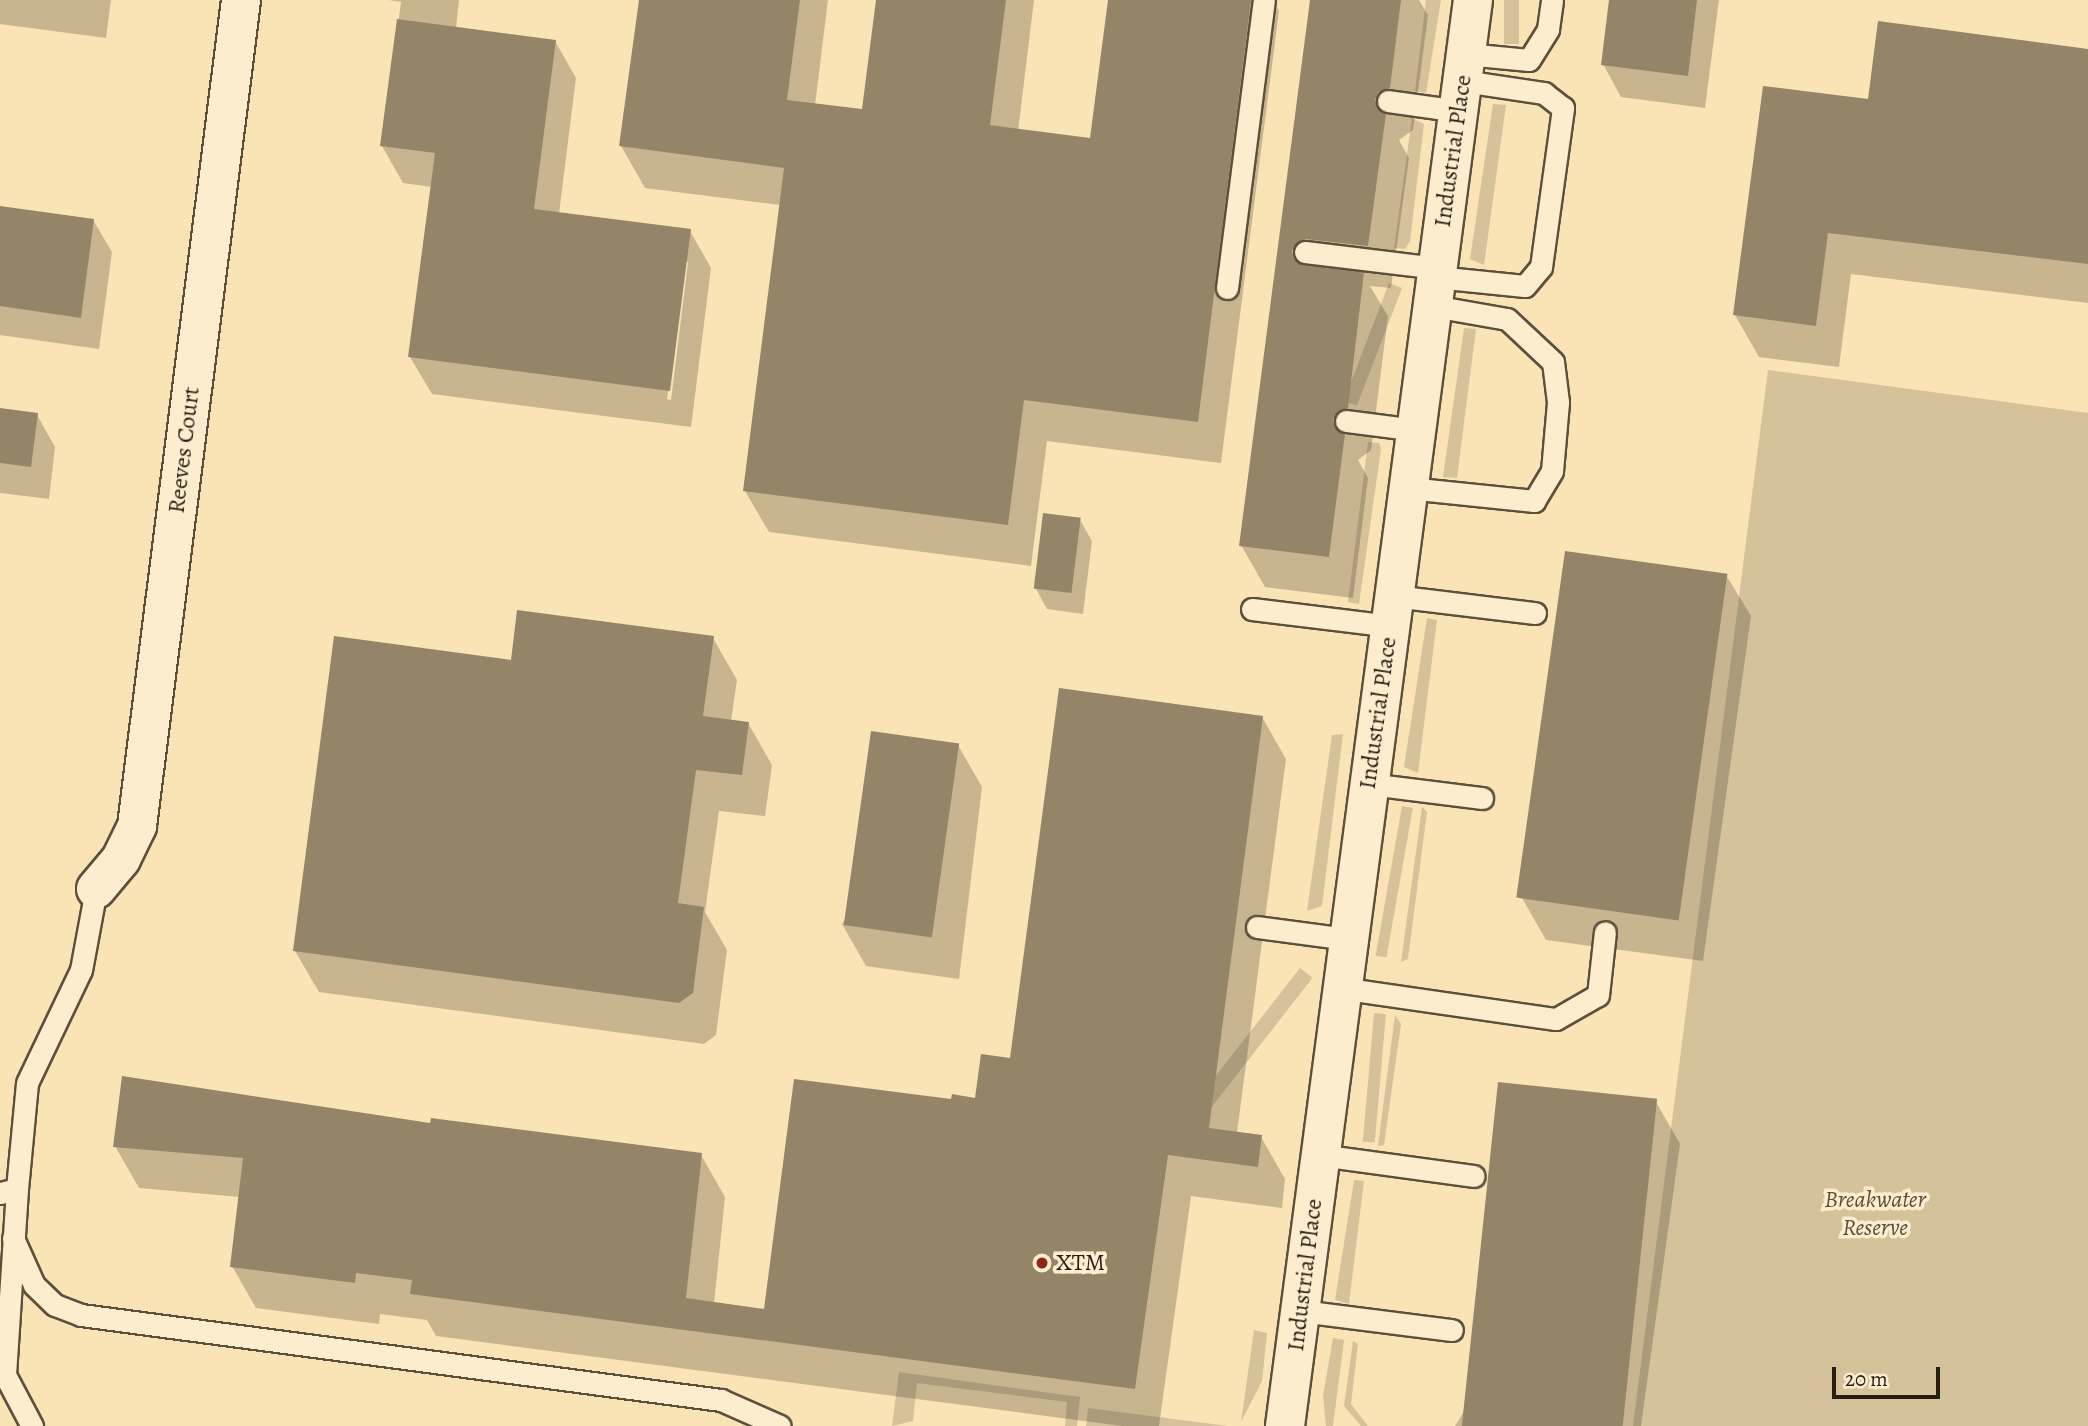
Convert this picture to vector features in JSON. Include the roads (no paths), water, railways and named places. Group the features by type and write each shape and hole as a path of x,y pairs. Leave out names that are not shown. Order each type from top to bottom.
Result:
{"street":[{"name":"Reeves Court","path":"96,888 121,859 137,826 241,0"},
{"name":"Industrial Place","path":"1285,1426 1340,988 1473,0"}],"lane":[{"path":"1227,288 1264,0"},
{"path":"1388,101 1462,82 1529,60 1548,29 1552,0"},
{"path":"1436,284 1525,286 1541,267 1563,108 1544,93 1462,82"},
{"path":"1305,251 1436,284 1507,319 1553,362 1558,402 1552,471 1534,501 1408,488"},
{"path":"1346,421 1416,430"},
{"path":"1252,608 1535,613"},
{"path":"1369,784 1482,799"},
{"path":"32,1426 5,1374 13,1238 8,1191 27,1083 81,970 96,888"},
{"path":"1257,927 1347,939"},
{"path":"1340,988 1556,1019 1598,995 1605,932"},
{"path":"1320,1155 1474,1176"},
{"path":"13,1238 34,1285 55,1305 82,1315 721,1400 780,1426"},
{"path":"1301,1311 1452,1330"}],"place":[{"name":"XTM","path":"1042,1263"}],"park label":[{"name":"Breakwater Reserve","path":"1875,1214"}]}
